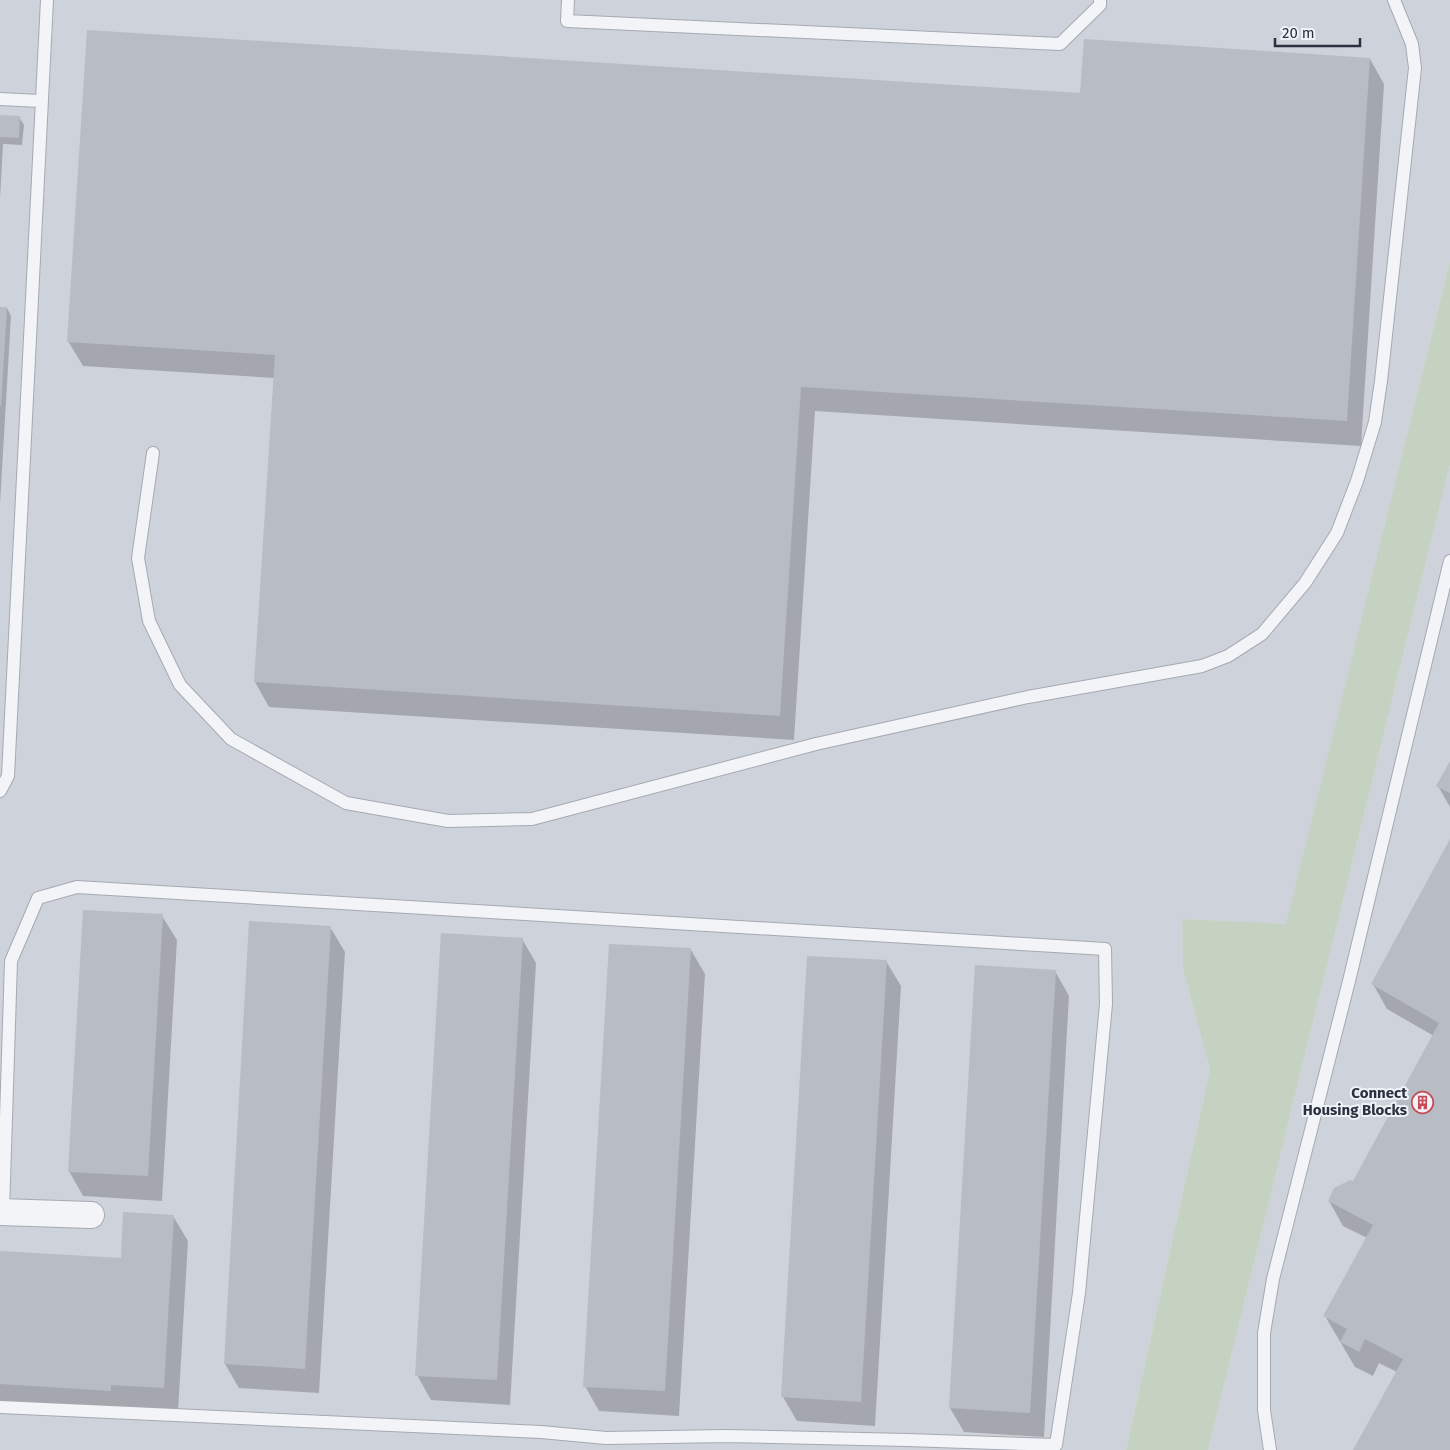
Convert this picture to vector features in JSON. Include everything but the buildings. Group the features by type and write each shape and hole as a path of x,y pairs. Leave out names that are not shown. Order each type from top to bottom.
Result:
{"street":[{"path":"2,1212 91,1215"}],"lane":[{"path":"0,791 8,776 40,101 47,0"},
{"path":"568,0 567,20 1060,44 1100,5 1100,0"},
{"path":"153,453 138,558 149,621 180,685 231,739 346,803 448,822 532,819 816,744 1028,697 1202,666 1228,656 1262,634 1305,583 1337,533 1357,481 1375,422 1415,68 1412,44 1394,0"},
{"path":"0,98 40,101"},
{"path":"1270,1450 1264,1410 1264,1332 1272,1278 1349,981 1450,560"},
{"path":"0,1406 542,1432 605,1444 735,1436 1056,1445 1079,1293 1106,1004 1105,949 77,887 38,898 11,961 2,1212"}],"shaded area":[{"path":"0,0 1450,0 1450,261 1286,925 1182,919 1183,969 1210,1070 1126,1450 0,1450"},
{"path":"1450,464 1450,1450 1208,1450"}],"green space":[{"path":"1450,261 1450,464 1208,1450 1126,1450 1210,1070 1183,969 1182,919 1286,924"}],"place":[{"name":"Connect Housing Blocks","path":"1423,1102"}]}
